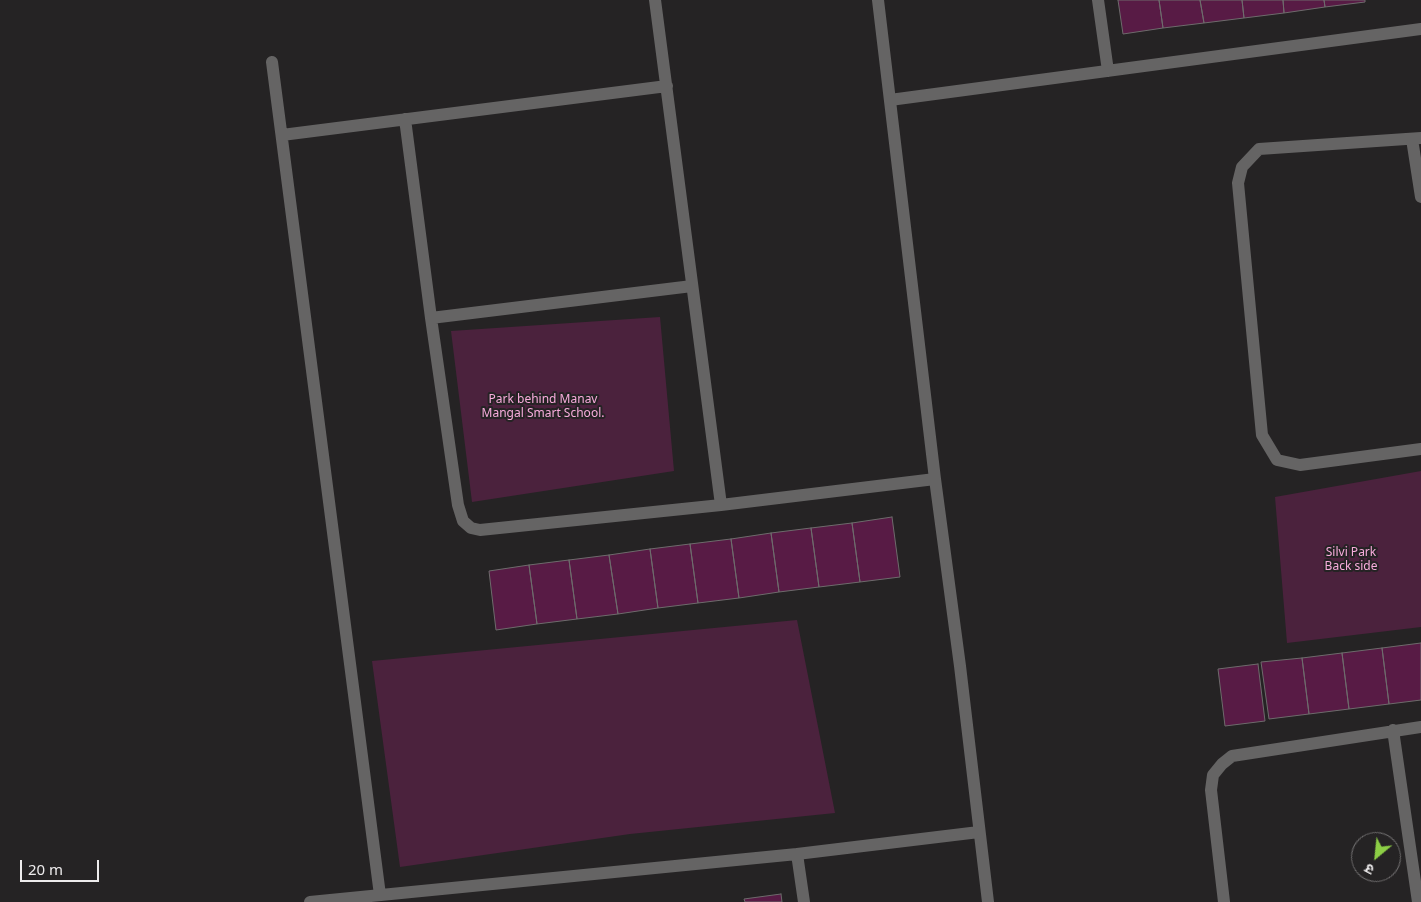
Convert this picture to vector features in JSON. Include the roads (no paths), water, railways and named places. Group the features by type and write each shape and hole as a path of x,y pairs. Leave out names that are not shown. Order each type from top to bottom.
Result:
{"street":[{"path":"655,0 721,504"},
{"path":"878,0 988,902"},
{"path":"1098,0 1108,72"},
{"path":"890,100 1421,29"},
{"path":"272,62 380,895"},
{"path":"282,134 666,86"},
{"path":"405,119 458,505 463,521 471,528 480,530 935,479"},
{"path":"1421,198 1417,138 1259,149 1242,168 1238,183 1262,435 1277,460 1300,465 1421,449"},
{"path":"431,318 692,286"},
{"path":"1224,902 1211,790 1213,775 1222,764 1232,756 1421,727"},
{"path":"1393,730 1418,902"},
{"path":"310,902 797,854 980,832"},
{"path":"797,854 804,902"}],"park label":[{"name":"Park behind Manav Mangal Smart School.","path":"543,407"},
{"name":"Silvi Park Back side","path":"1351,560"}]}
